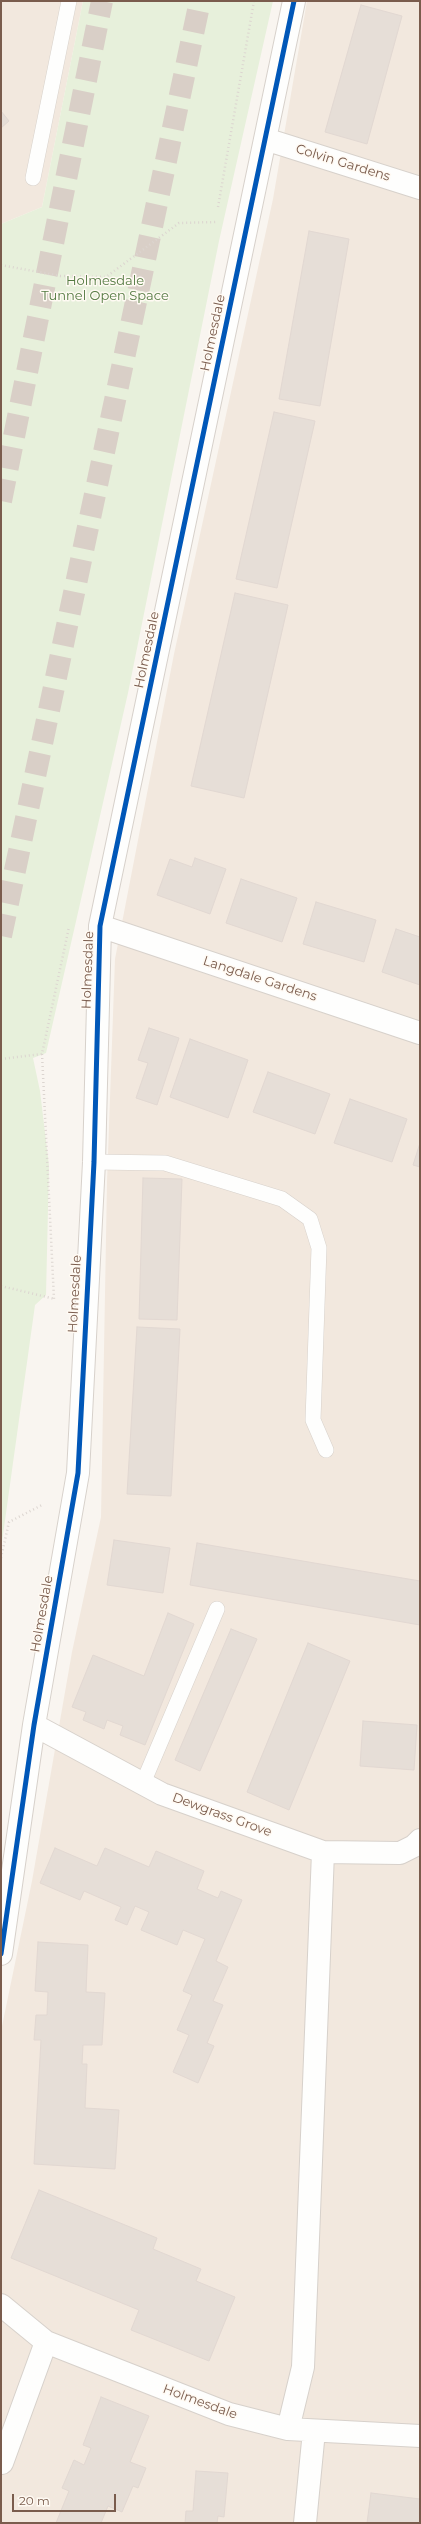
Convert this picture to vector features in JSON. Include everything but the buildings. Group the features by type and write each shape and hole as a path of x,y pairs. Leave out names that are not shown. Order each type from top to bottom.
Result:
{"street":[{"name":"Holmesdale","path":"1,1954 34,1725 78,1473 85,1307 94,1162 100,926 294,1"},
{"name":"Colvin Gardens","path":"265,139 420,188"},
{"name":"Langdale Gardens","path":"100,926 420,1033"},
{"name":"Dewgrass Grove","path":"34,1725 162,1794 323,1852 410,1854 414,1846 420,1840"},
{"path":"288,2429 303,2367 323,1852"},
{"name":"Holmesdale","path":"1,2305 46,2342 229,2414 288,2429 420,2436"},
{"path":"2,2462 46,2342"},
{"path":"305,2523 314,2431"}],"lane":[{"path":"33,178 69,1"},
{"path":"94,1162 164,1163 282,1199 310,1219 318,1248 313,1420 326,1450"},
{"path":"143,1783 218,1609"}],"path":[{"path":"214,230 254,1"},
{"path":"1,265 60,276 106,277 179,223 216,222"},
{"path":"54,1299 42,1054 70,922"},
{"path":"1,1059 42,1054"},
{"path":"1,1286 85,1307"}],"shaded area":[{"path":"1,1 83,1 42,207 1,224"},
{"path":"307,1 420,1 420,2523 1,2523 1,2031 32,1881 72,1652 101,1517 107,1182 115,959 174,654 273,199"}],"green space":[{"name":"Holmesdale Tunnel Open Space","path":"83,1 273,1 219,241 128,693 46,1053 33,1058 40,1091 49,1166 46,1295 35,1305 1,1549 1,224 42,207"}],"tunnel":[{"path":"1,501 102,1"},
{"path":"1,936 200,1"}],"cycle path":[{"path":"1,1954 34,1725 78,1473 94,1162 100,926 294,1"}]}
